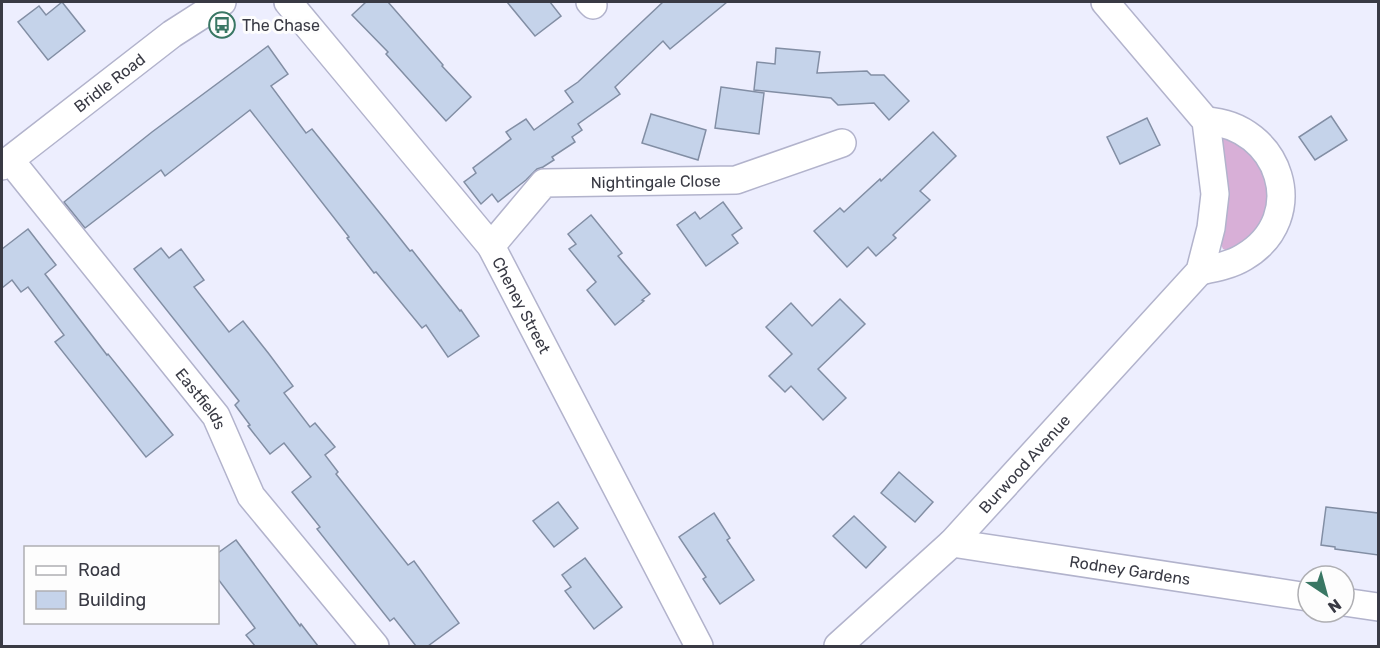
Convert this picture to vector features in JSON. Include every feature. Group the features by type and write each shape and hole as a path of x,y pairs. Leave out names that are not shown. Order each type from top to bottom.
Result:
{"street":[{"name":"Bridle Road","path":"6,163 171,34 222,2"},
{"name":"Cheney Street","path":"288,2 491,246 699,646"},
{"path":"1105,2 1206,121 1222,122 1241,131 1261,144 1274,162 1280,181 1281,205 1275,225 1264,240 1245,257 1224,266 1200,271"},
{"name":"Burwood Avenue","path":"838,646 952,543 1200,271 1211,228 1215,194 1206,121"},
{"name":"Nightingale Close","path":"491,246 544,183 736,180 842,143"},
{"name":"Eastfields","path":"6,163 216,416 251,496 375,646"},
{"name":"Rodney Gardens","path":"952,543 1296,595"},
{"path":"1356,604 1378,607"}],"shaded area":[{"path":"1225,137 1248,144 1271,181 1266,225 1230,252 1223,249 1220,242 1221,141"}],"building":[{"path":"62,2 85,31 48,60 18,22 39,6 46,15"},
{"path":"366,2 388,2 471,97 446,121 386,54 388,52 352,15"},
{"path":"507,2 550,2 561,16 535,36"},
{"path":"663,2 727,2 670,49 663,41 615,87 620,94 578,124 582,130 572,137 575,142 552,157 554,160 537,169 498,202 492,194 481,204 464,182 476,173 473,168 511,139 506,132 526,119 534,130 573,102 565,91 578,82"},
{"path":"268,46 288,74 271,86 306,133 312,129 410,251 412,250 461,310 479,336 448,357 426,325 422,328 376,272 374,273 347,238 349,237 250,110 165,176 161,170 85,228 64,202 152,132"},
{"path":"776,48 820,52 817,73 867,71 871,75 884,75 909,101 889,120 874,103 838,105 831,98 754,90 757,62 775,64"},
{"path":"721,87 764,93 759,134 715,128"},
{"path":"651,114 706,130 698,160 642,143"},
{"path":"1331,116 1347,140 1315,160 1299,137"},
{"path":"1147,118 1160,145 1120,164 1107,137"},
{"path":"933,132 956,156 920,191 930,200 893,235 896,238 876,256 868,247 847,267 814,231 840,208 844,212"},
{"path":"723,202 742,228 732,235 738,243 706,266 677,225 695,212 700,219"},
{"path":"591,215 622,253 618,256 650,294 615,325 587,290 596,282 569,249 576,244 568,234"},
{"path":"28,229 56,265 45,274 107,355 173,435 146,457 55,342 64,335 28,287 21,292 12,280 2,288 2,249"},
{"path":"161,248 169,258 181,249 204,280 194,287 229,332 243,321 293,386 284,393 310,427 315,423 335,447 325,455 338,472 336,474 408,565 414,561 459,623 428,646 416,646 394,618 390,621 317,529 320,527 292,492 311,477 284,443 270,454 235,405 239,401 134,269"},
{"path":"840,299 865,324 818,369 846,398 823,420 791,386 785,392 769,376 792,354 766,327 791,303 812,326"},
{"path":"899,472 933,502 915,522 881,493"},
{"path":"558,502 578,528 554,547 533,521"},
{"path":"1326,507 1378,513 1378,555 1321,545"},
{"path":"714,513 730,538 727,540 754,580 720,604 703,579 706,577 679,537"},
{"path":"854,516 886,547 866,568 833,536"},
{"path":"236,540 300,626 301,624 318,646 255,646 246,635 255,628 219,580 219,552"},
{"path":"585,558 622,607 594,629 565,591 571,587 562,575"}],"place":[{"name":"The Chase","path":"222,25"}]}
